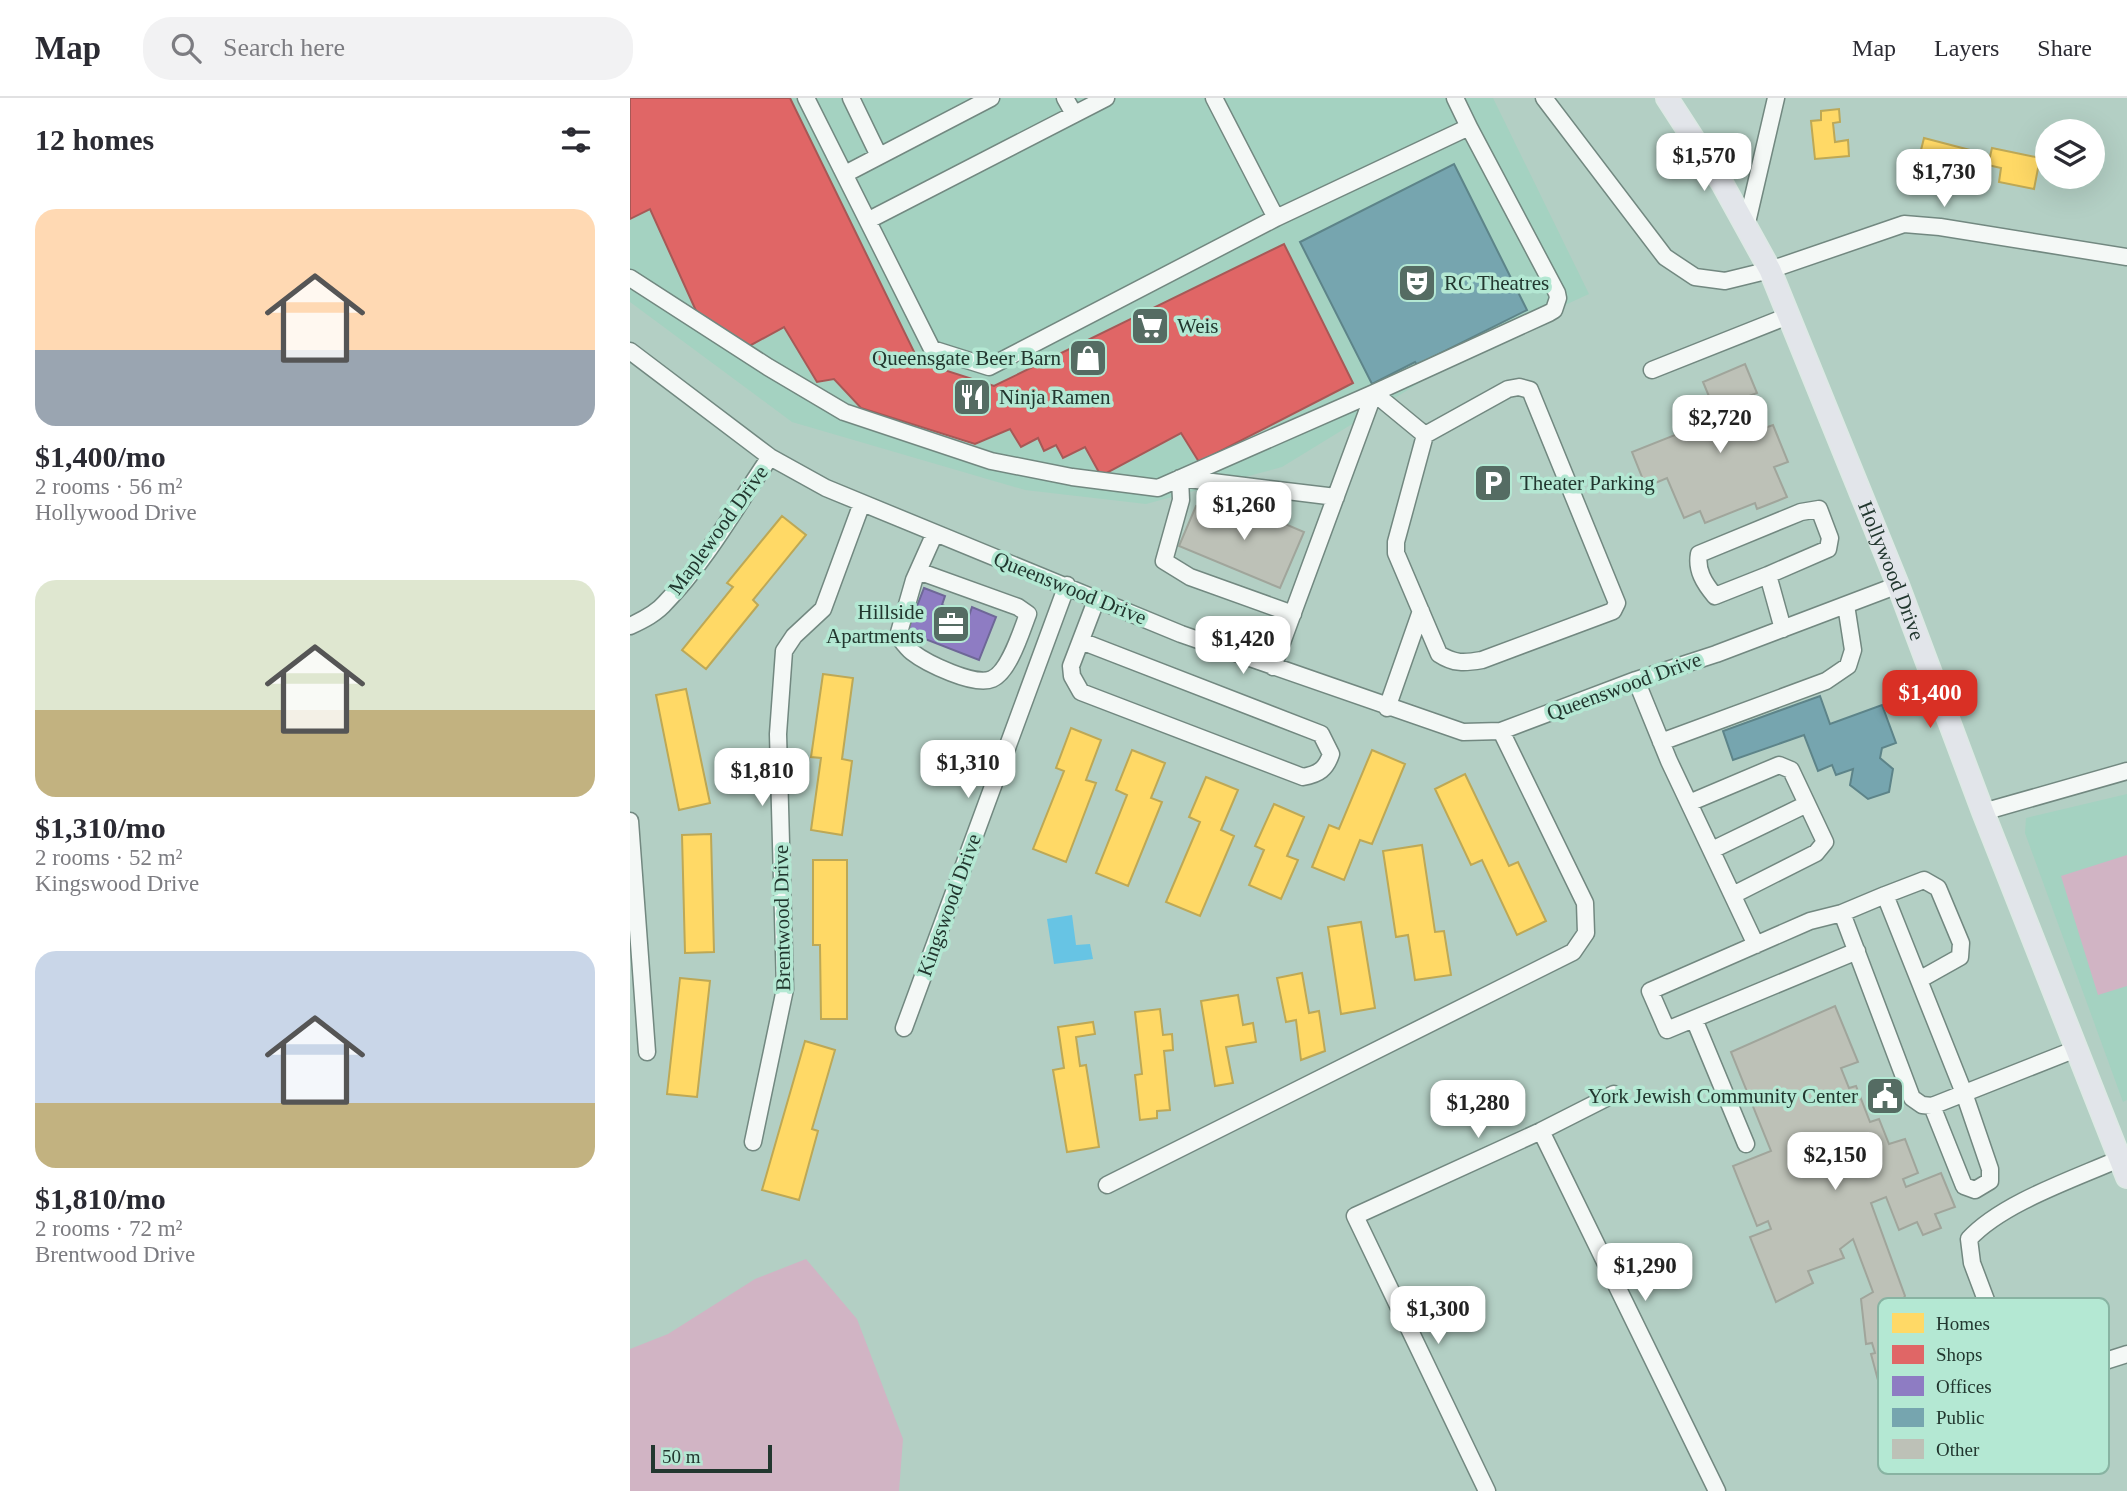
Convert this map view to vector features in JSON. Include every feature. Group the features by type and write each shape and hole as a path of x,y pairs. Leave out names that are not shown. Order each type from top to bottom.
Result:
{"main road":[{"name":"Hollywood Drive","path":"1667,98 1722,183 1770,270 1898,585 1983,812 2123,1168"}],"street":[{"path":"806,98 932,349 989,367 1276,218 1469,127"},
{"path":"851,98 879,156"},
{"path":"845,174 991,98"},
{"path":"1065,98 1074,114"},
{"path":"869,220 1106,98"},
{"path":"1214,98 1276,218"},
{"path":"630,278 768,367 844,412 991,461 1072,477 1158,488 1554,310 1557,293 1454,98"},
{"path":"1544,98 1665,257 1695,276 1725,281 1770,270 1904,224 1940,226 2127,257"},
{"path":"1746,227 1776,98"},
{"path":"1652,370 1788,316"},
{"name":"Queenswood Drive","path":"630,351 770,457 826,488 1181,634 1462,732 1501,731 1898,585"},
{"path":"1519,387 1530,390 1617,603 1614,611 1482,660 1463,663 1449,661 1439,654 1396,553 1396,542 1425,435 1508,389 1519,387"},
{"path":"1374,393 1425,435"},
{"path":"1273,667 1374,393"},
{"name":"Maplewood Drive","path":"630,625 643,620 665,604 704,555 770,457"},
{"path":"1180,478 1336,497"},
{"path":"1180,478 1181,500 1164,561 1190,577 1293,614"},
{"name":"Brentwood Drive","path":"753,1142 785,989 778,734 784,651 794,636 823,609 862,503"},
{"path":"1819,509 1830,538 1828,549 1768,575 1715,596 1706,586 1697,565 1699,554 1801,512 1819,509"},
{"path":"918,571 1018,607 1028,614 1006,666 993,679 978,682 949,671 911,652 898,636 918,571 935,533"},
{"path":"1768,575 1783,629"},
{"name":"Kingswood Drive","path":"904,1028 1067,585"},
{"path":"1081,641 1321,734 1331,754 1326,767 1315,775 1303,778 1081,692 1072,676 1071,666 1097,598"},
{"path":"1661,742 1826,681 1848,666 1853,650 1846,605"},
{"path":"1387,708 1421,611"},
{"path":"1636,680 1661,742 1756,945"},
{"path":"1108,1185 1573,952 1586,933 1585,903 1501,731"},
{"path":"1689,803 1779,765 1791,771 1807,804 1825,842 1816,853 1733,895"},
{"path":"1983,812 2127,771"},
{"path":"1712,850 1807,804"},
{"path":"630,821 647,1052"},
{"path":"1857,951 1667,1030 1650,991 1810,921 1842,913 1924,880 1938,888 1961,943 1959,957 1919,980"},
{"path":"1885,895 1964,1093 1992,1175 1987,1184 1975,1191 1967,1189 1960,1180 1932,1106"},
{"path":"1842,913 1912,1098 1922,1105 1932,1106 2076,1049"},
{"path":"1694,1019 1746,1144"},
{"path":"1488,1491 1356,1216 1541,1132 1614,1094"},
{"path":"1541,1132 1717,1491"},
{"path":"1985,1298 1972,1263 1969,1239 1983,1224 2007,1209 2123,1168"},
{"path":"2109,1360 2127,1354"}],"shaded area":[{"path":"630,98 1493,98 1589,294 1491,339 1282,467 1146,504 1025,490 792,422 630,302"},
{"path":"2127,794 2127,1100 2123,1102 2025,833 2026,818"},
{"path":"2127,855 2127,986 2098,995 2061,876"},
{"path":"806,1259 857,1319 903,1439 899,1491 630,1491 630,1349 668,1334 755,1279"}],"water":[{"path":"1072,915 1076,945 1090,944 1093,959 1054,964 1047,919"}],"building: Homes":[{"path":"1839,109 1840,122 1833,123 1835,142 1848,140 1849,156 1815,159 1811,121 1821,120 1821,111"},
{"path":"1924,138 1970,150 1964,174 1918,162"},
{"path":"1992,148 2035,157 2034,189 1999,182 2001,168 1988,165"},
{"path":"782,516 806,535 753,600 758,605 706,669 682,650 733,587 727,583"},
{"path":"823,674 853,678 842,759 852,761 842,835 811,830 821,758 811,757"},
{"path":"686,689 710,803 679,810 656,695"},
{"path":"1071,728 1101,740 1086,780 1096,783 1066,862 1033,849 1064,771 1056,768"},
{"path":"1132,750 1165,763 1151,798 1162,802 1128,886 1096,873 1127,795 1116,790"},
{"path":"1372,750 1405,764 1372,844 1360,840 1344,880 1312,867 1329,825 1339,829"},
{"path":"1465,774 1509,866 1518,862 1546,921 1517,935 1482,860 1471,865 1435,789"},
{"path":"1206,777 1238,790 1221,830 1234,836 1200,916 1166,902 1200,822 1189,817"},
{"path":"1274,804 1304,817 1287,856 1298,860 1281,899 1249,885 1264,850 1255,846"},
{"path":"711,834 714,952 685,953 682,835"},
{"path":"1422,845 1435,932 1444,931 1451,975 1415,980 1408,935 1396,937 1383,851"},
{"path":"813,860 847,860 847,1019 821,1019 820,945 813,945"},
{"path":"1361,922 1375,1008 1341,1014 1328,927"},
{"path":"1302,973 1309,1013 1319,1011 1325,1051 1301,1060 1296,1020 1286,1022 1277,978"},
{"path":"680,978 710,981 697,1097 667,1094"},
{"path":"1238,995 1243,1025 1253,1023 1256,1042 1226,1047 1233,1083 1215,1086 1201,1001"},
{"path":"1160,1009 1163,1035 1172,1034 1173,1050 1164,1051 1170,1110 1157,1111 1157,1118 1140,1120 1135,1075 1142,1074 1135,1012"},
{"path":"1093,1022 1095,1034 1076,1037 1080,1066 1086,1065 1099,1147 1067,1152 1053,1070 1064,1068 1058,1027"},
{"path":"805,1041 835,1050 812,1129 818,1131 799,1200 762,1190"}],"building: Shops":[{"path":"630,98 790,98 919,362 994,386 1284,244 1353,383 1199,462 1181,433 1101,476 1085,447 1063,458 1056,445 1044,451 1038,438 1021,447 1010,429 975,444 861,408 834,379 817,382 784,327 742,350 702,324 650,209 630,219"}],"building: Offices":[{"name":"Hillside Apartments","path":"924,588 945,596 942,605 969,616 972,607 996,617 979,660 907,632"}],"building: Public":[{"name":"RC Theatres","path":"1454,164 1527,310 1417,365 1415,362 1372,384 1300,242"},
{"path":"1820,696 1830,724 1882,705 1896,743 1882,748 1880,758 1893,769 1889,792 1868,799 1850,785 1853,769 1836,775 1832,765 1818,771 1804,735 1733,760 1723,731"}],"building: Other":[{"path":"1745,364 1757,393 1749,396 1762,429 1773,425 1788,462 1774,467 1787,497 1757,509 1755,503 1705,523 1700,511 1684,518 1667,478 1646,487 1632,452 1718,418 1703,382"},
{"path":"1228,500 1304,532 1280,588 1179,546 1196,506 1222,517"},
{"path":"1835,1006 1858,1062 1841,1068 1849,1088 1856,1086 1870,1122 1879,1119 1889,1144 1905,1139 1918,1173 1903,1179 1906,1187 1941,1173 1955,1207 1935,1214 1941,1228 1923,1235 1917,1222 1899,1230 1886,1197 1871,1203 1905,1296 1878,1298 1878,1380 1871,1354 1875,1353 1872,1343 1866,1344 1861,1299 1873,1292 1853,1239 1840,1249 1844,1258 1808,1271 1813,1283 1776,1302 1750,1237 1771,1229 1768,1221 1757,1226 1733,1166 1771,1151 1731,1052"}],"place":[{"name":"RC Theatres","path":"1417,283"},
{"name":"Weis","path":"1150,326"},
{"name":"Queensgate Beer Barn","path":"1088,358"},
{"name":"Ninja Ramen","path":"972,397"},
{"name":"Theater Parking","path":"1493,483"},
{"name":"Hillside Apartments","path":"951,624"},
{"name":"York Jewish Community Center","path":"1885,1096"}]}
